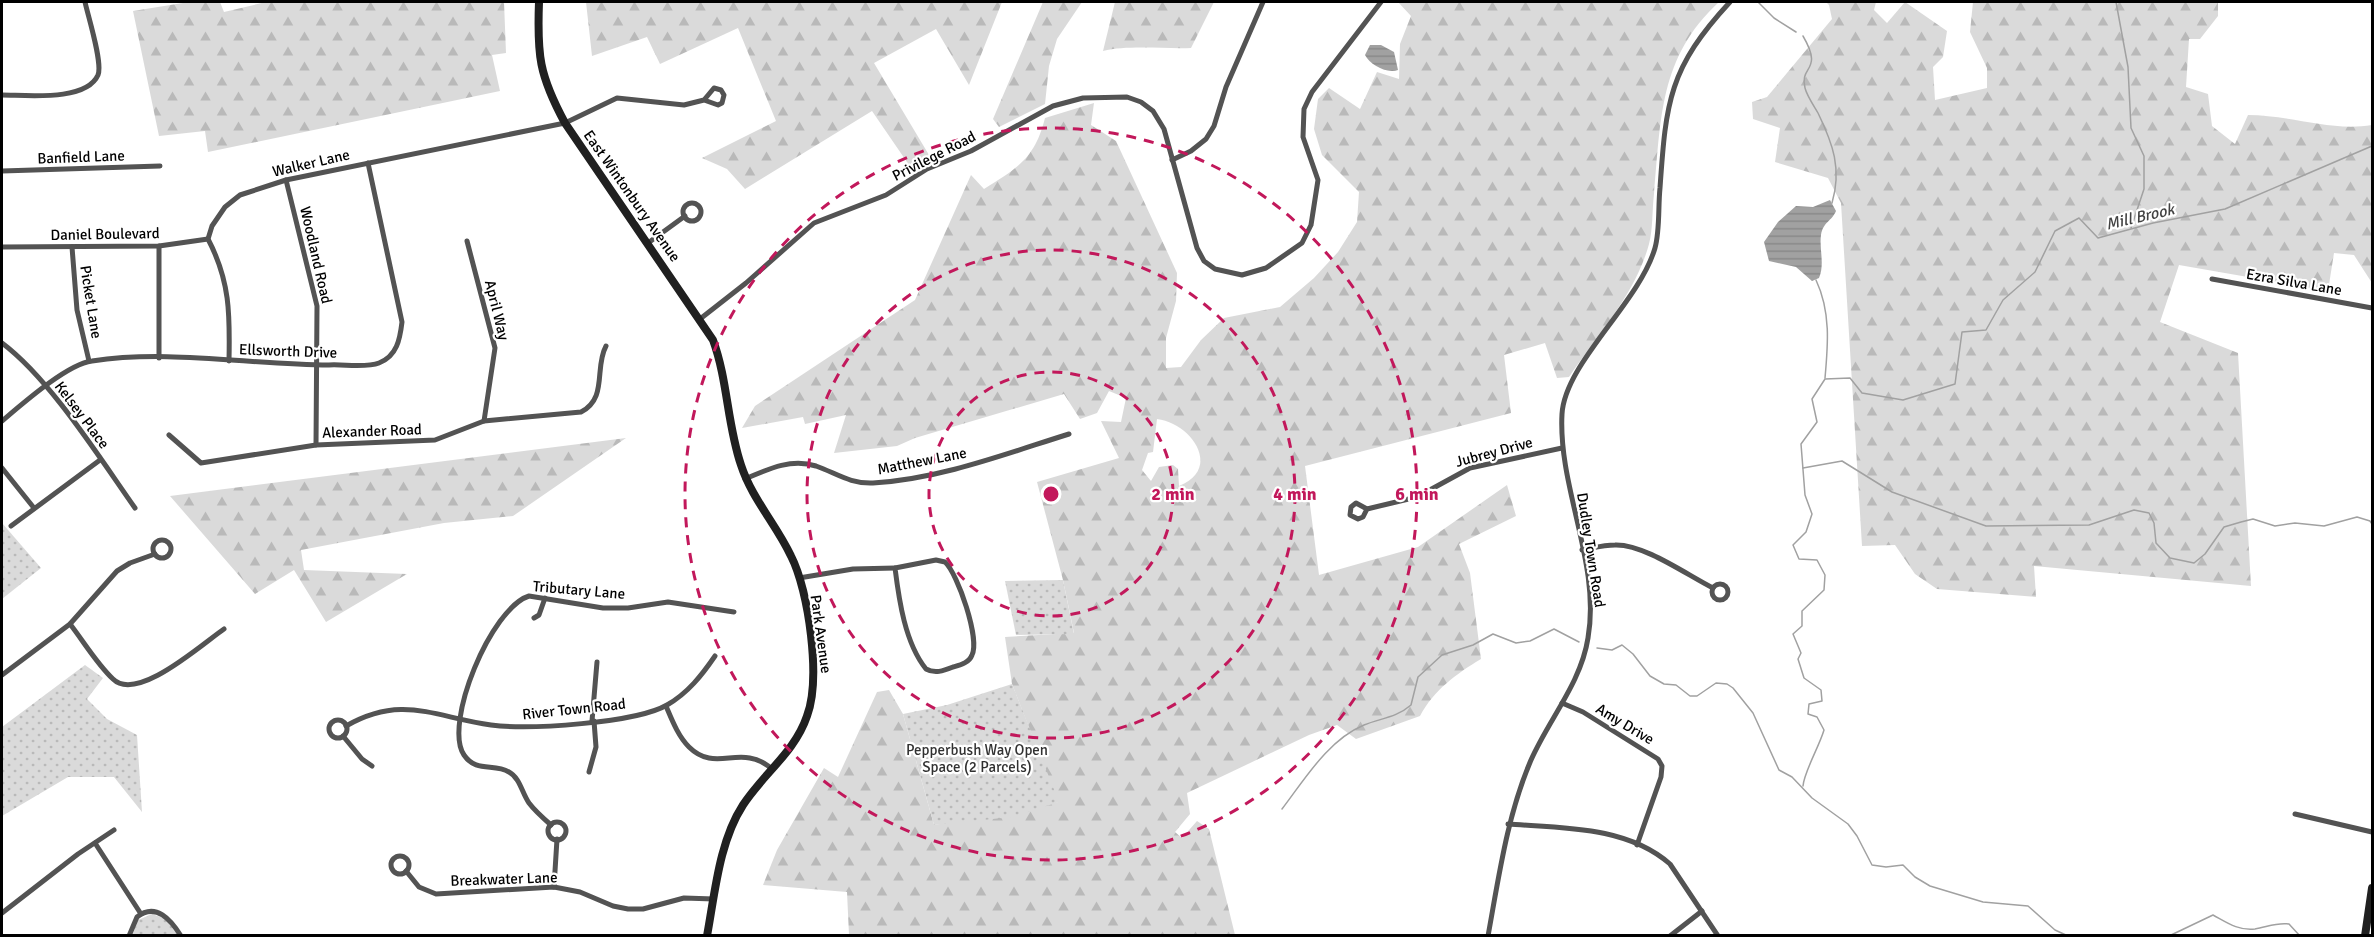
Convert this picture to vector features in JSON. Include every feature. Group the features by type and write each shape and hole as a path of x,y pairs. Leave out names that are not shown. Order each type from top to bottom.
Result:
{"main road":[{"name":"East Wintonbury Avenue","path":"539,2 538,48 541,71 550,95 565,123 700,319 719,357 728,398"},
{"name":"Park Avenue","path":"707,936 732,827 744,804 801,730 814,692 814,670 800,578 785,544 745,479 733,435 728,398"},
{"path":"2365,936 2373,888"}],"street":[{"path":"2,95 74,93 89,85 98,75 98,64 85,2"},
{"path":"1172,160 1191,151 1206,139 1214,126 1226,87 1263,2"},
{"name":"Privilege Road","path":"700,319 814,223 886,195 927,169 971,151 1064,102 1083,98 1118,96 1141,102 1160,119 1200,254 1215,269 1234,275 1250,274 1266,268 1302,243 1311,225 1318,180 1303,137 1304,109 1312,92 1382,2"},
{"name":"Dudley Town Road","path":"1488,936 1508,824 1531,760 1583,662 1589,635 1590,600 1562,448 1562,411 1569,385 1634,292 1655,248 1665,123 1672,93 1680,69 1695,42 1730,2"},
{"name":"Walker Lane","path":"208,239 212,226 225,207 240,195 286,180 565,123 617,98 684,105 704,100"},
{"name":"Ellsworth Drive","path":"2,421 45,385 89,361 159,358 317,365 378,364 389,357 399,344 402,322 368,163"},
{"name":"Banfield Lane","path":"2,171 160,166"},
{"name":"Woodland Road","path":"286,180 317,306 316,445"},
{"path":"648,243 685,216"},
{"path":"208,239 218,259 229,295 229,360"},
{"name":"Daniel Boulevard","path":"2,247 159,246 208,239"},
{"name":"April Way","path":"468,241 495,348 484,421"},
{"path":"159,246 159,358"},
{"name":"Picket Lane","path":"72,247 77,310 89,361"},
{"name":"Ezra Silva Lane","path":"2212,279 2373,308"},
{"name":"Kelsey Place","path":"2,343 19,356 45,385 135,508"},
{"name":"Alexander Road","path":"169,435 201,464 316,445 435,440 484,421 581,411 588,408 597,394 602,353 606,346"},
{"name":"Matthew Lane","path":"745,479 774,467 802,464 856,482 874,483 963,467 1069,434"},
{"name":"Jubrey Drive","path":"1368,509 1417,497 1470,468 1562,448"},
{"path":"11,526 100,460"},
{"path":"2,468 34,508"},
{"path":"1582,550 1617,545 1635,549 1652,555 1713,588"},
{"path":"2,675 70,624 117,571 130,563 155,554"},
{"path":"800,578 853,568 895,568 936,560 949,565 970,621 974,647 970,659 943,671 936,672 926,669 916,652 907,625 895,568"},
{"name":"Tributary Lane","path":"551,825 527,801 511,772 474,765 464,755 459,742 461,718 477,661 499,621 524,597 545,597 571,604 603,608 628,608 668,602 734,612"},
{"path":"534,618 539,615 545,597"},
{"path":"70,624 114,680 124,686 147,682 224,629"},
{"name":"River Town Road","path":"343,736 333,736 330,726 336,721 346,726 369,714 396,708 423,709 492,725 522,727 593,721 639,714 666,706 701,677 715,656"},
{"path":"589,772 596,747 593,721 597,662"},
{"name":"Amy Drive","path":"1562,703 1583,712 1658,759 1662,766 1661,777 1637,845"},
{"path":"666,706 679,733 697,753 718,760 756,758 772,769"},
{"path":"346,726 343,736 362,759 372,766"},
{"path":"2295,814 2373,832"},
{"path":"558,822 565,827 564,836 557,839 550,835 551,825 558,822"},
{"path":"1508,824 1592,830 1637,845 1660,856 1670,864 1718,936"},
{"path":"2,913 114,830"},
{"path":"554,887 557,839"},
{"path":"95,843 141,914"},
{"name":"Breakwater Lane","path":"406,871 419,886 436,894 554,887 628,909 643,909 684,898 714,899"},
{"path":"129,936 132,923 141,914 152,911 165,915 181,936"},
{"path":"1670,936 1702,911"}],"green space":[{"path":"189,2 220,2 224,12 266,2 504,2 506,53 492,55 500,91 208,152 205,131 159,136 133,11"},
{"path":"586,2 1002,2 969,85 936,29 874,63 929,155 909,165 872,111 745,189 727,169 702,158 776,121 738,28 660,64 647,37 592,56"},
{"path":"1043,2 1082,2 1057,39 1049,66 1045,104 999,127 993,119"},
{"path":"1115,2 1214,2 1191,48 1134,48 1103,51"},
{"path":"1398,2 1719,2 1699,23 1685,45 1674,67 1667,90 1659,140 1651,232 1643,262 1615,313 1569,377 1557,378 1545,343 1504,355 1511,413 1305,466 1319,575 1418,547 1507,485 1516,516 1459,544 1470,573 1481,659 1446,683 1420,716 1356,739 1337,725 1309,735 1187,793 1190,814 1175,832 1182,838 1197,821 1209,829 1235,935 849,935 847,892 763,885 777,850 824,768 838,777 877,692 889,690 903,714 934,825 1058,802 1012,684 1005,637 1074,633 1063,580 1037,482 1119,458 1101,421 1121,422 1126,398 1109,391 1097,413 1080,419 1064,394 915,438 897,446 834,453 846,415 805,424 803,417 742,428 755,406 915,300 971,175 984,189 1024,161 1036,143 1045,118 1094,103 1091,125 1116,141 1177,273 1176,301 1166,338 1166,368 1181,367 1201,340 1224,318 1280,307 1314,278 1338,252 1357,222 1359,192 1322,155 1314,129 1318,99 1329,88 1360,109 1377,72 1399,79 1400,44 1411,16","holes":["1157,419 1170,422 1191,437 1200,458 1199,469 1192,478 1179,486 1178,469 1173,465 1159,467 1151,481 1142,470 1148,453 1153,452"]},
{"path":"1826,2 1876,2 1874,10 1887,23 1905,2 1947,31 1943,57 1933,67 1935,100 1987,88 1987,68 1970,32 1973,2 2218,2 2218,16 2200,39 2189,39 2186,87 2208,94 2212,126 2235,144 2248,115 2326,125 2357,127 2372,125 2372,283 2354,255 2334,253 2328,291 2179,265 2160,322 2238,353 2251,586 2034,566 2036,597 1937,589 1915,574 1895,545 1862,546 1841,203 1828,178 1775,162 1780,128 1753,119 1752,102 1767,97 1832,19 1829,5"},
{"path":"626,438 513,516 444,523 301,550 304,570 407,574 326,622 294,570 255,594 170,496"},
{"path":"2,523 41,568 2,599"},
{"path":"1063,580 1074,634 1016,635 1005,581"},
{"path":"85,665 103,678 87,699 107,719 137,735 142,812 114,777 68,777 2,816 2,727"},
{"name":"Pepperbush Way Open Space (2 Parcels)","path":"1012,684 1059,802 1012,817 934,825 903,714 947,705"},
{"path":"152,914 166,919 178,936 132,936 138,920"}],"shaded area":[{"path":"1370,45 1381,45 1394,52 1398,70 1384,70 1371,62 1365,55"},
{"path":"1830,200 1836,211 1822,231 1822,267 1819,278 1812,281 1796,267 1769,261 1764,242 1778,222 1796,206 1813,207"}],"waterway":[{"path":"1758,2 1774,18 1796,32"},
{"path":"2116,2 2128,67 2131,128 2144,156 2144,189 2131,228"},
{"path":"1803,36 1811,56 1810,67 1805,75 1805,88 1832,146 1836,168 1832,203"},
{"name":"Mill Brook","path":"1803,786 1824,730 1817,717 1808,714 1809,704 1822,701 1821,690 1804,678 1798,659 1801,653 1793,634 1802,626 1802,611 1824,590 1825,575 1817,560 1799,559 1793,545 1806,532 1812,514 1805,495 1801,444 1817,422 1812,399 1825,379 1850,378 1862,393 1903,400 1955,384 1962,332 1986,330 2003,300 2035,272 2055,231 2079,218 2098,238 2153,223 2225,209 2372,146"},
{"path":"1816,280 1826,316 1825,378"},
{"path":"1803,468 1842,461 1892,492 1986,526 2089,525 2134,510 2149,513 2154,523 2156,543 2170,558 2194,563 2205,554 2224,527 2253,519 2275,526 2295,523 2324,526 2357,517 2370,521 2372,524"},
{"path":"1282,809 1318,761 1339,740 1364,725 1394,715 1411,705 1418,677 1442,655 1473,645 1493,634 1516,643 1530,641 1554,629 1579,642"},
{"name":"Mill Brook","path":"1597,648 1612,650 1622,645 1633,654 1650,676 1664,684 1676,685 1690,696 1697,696 1716,683 1727,684 1733,688 1753,713 1779,770 1792,777 1812,798 1848,824 1872,865 1886,867 1903,865 1915,877 1930,886 1983,902 2028,906 2055,930 2068,936"},
{"name":"Mill Brook","path":"2169,936 2213,915 2243,929 2289,924 2300,936"}]}
